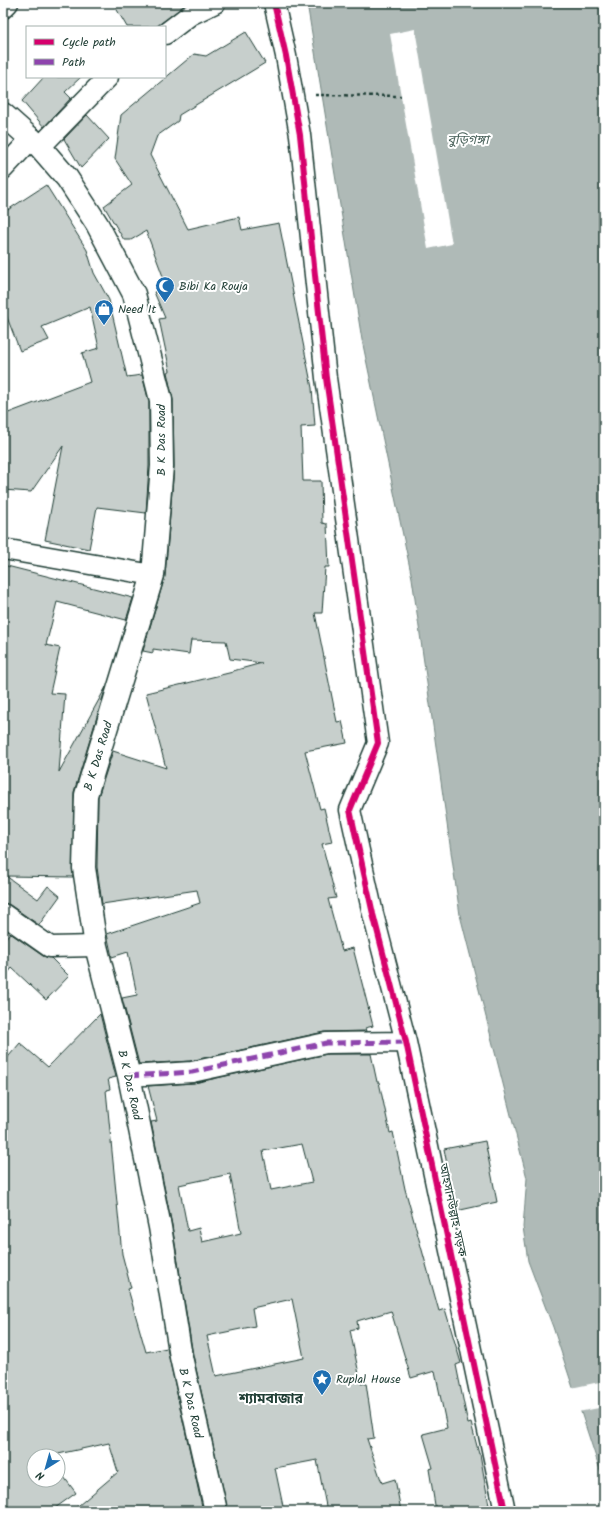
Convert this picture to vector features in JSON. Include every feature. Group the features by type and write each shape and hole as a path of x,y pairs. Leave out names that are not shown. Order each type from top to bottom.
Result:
{"street":[{"path":"3,8 8,3"},
{"path":"166,33 190,14 215,3"},
{"name":"আহসানউল্লাহ সড়ক","path":"274,3 300,135 326,378 378,743 350,810 373,914 406,1042 505,1511"},
{"path":"3,169 36,142 107,78"},
{"name":"B K Das Road","path":"3,114 36,142 67,178 97,224 134,294 161,400 162,466 153,575 86,795 84,868 96,946 129,1076 160,1227 181,1357 216,1511"},
{"path":"3,549 153,575"},
{"path":"3,914 50,947 96,946"},
{"path":"129,1076 192,1072 326,1043 406,1042"}],"path":[{"path":"293,94 401,96"}],"water":[{"name":"বুড়িগঙ্গা","path":"307,3 604,3 604,1482 553,1327 528,1261 523,1227 527,1178 460,915 412,578 362,340"}],"pier":[{"path":"415,29 452,244 428,249 390,34"},
{"path":"604,1381 604,1407 578,1412 571,1388"}],"building":[{"path":"113,3 188,3 157,26 126,26"},
{"path":"246,32 265,63 179,115 178,121 157,136 150,155 188,229 239,217 242,230 279,223 312,388 315,426 301,427 303,481 321,481 322,523 327,524 329,567 325,567 322,613 315,613 337,722 342,721 347,743 305,751 320,809 324,808 332,842 322,844 336,898 328,899 342,951 353,948 373,1026 365,1028 366,1031 324,1032 190,1061 139,1064 122,998 137,995 128,952 112,957 107,934 200,903 197,890 102,904 97,867 98,797 113,751 166,768 146,693 233,672 262,663 230,659 226,641 191,640 189,654 153,649 153,653 143,651 165,576 174,467 173,400 167,372 170,371 159,319 165,318 154,292 167,287 146,231 131,240 124,240 104,206 132,185 115,159 121,115 194,54 206,56"},
{"path":"43,78 80,78 65,92 71,98 44,127 22,101"},
{"path":"87,115 109,139 81,168 64,139"},
{"path":"46,185 87,250 94,273 109,300 127,377 142,375 149,402 149,466 146,513 97,507 89,549 45,540 63,446 31,492 3,490 3,415 90,382 82,353 99,348 90,307 42,327 49,340 20,351 3,307 3,213"},
{"path":"3,565 133,598 126,620 57,602 46,645 60,648 50,693 65,694 59,772 106,687 74,792 73,877 6,876 38,899 48,886 60,896 39,925 10,905 3,903"},
{"path":"10,933 43,956 51,958 69,976 46,1000 12,968 3,979 3,941"},
{"path":"100,1014 116,1077 108,1079 110,1089 106,1090 122,1254 131,1288 128,1289 146,1352 167,1348 203,1511 72,1511 118,1472 109,1443 66,1452 66,1448 26,1448 26,1488 66,1488 66,1480 76,1493 51,1511 3,1511 3,1063 20,1043 48,1067"},
{"path":"327,1054 371,1054 377,1082 379,1082 390,1133 393,1132 405,1189 439,1311 445,1309 461,1363 456,1365 468,1424 471,1423 480,1454 490,1511 436,1511 429,1469 433,1468 423,1434 447,1428 435,1371 411,1378 391,1311 357,1321 358,1328 350,1330 361,1384 366,1383 374,1438 367,1439 382,1483 395,1479 401,1511 327,1511 317,1460 275,1468 284,1511 228,1511 193,1355 172,1225 151,1122 157,1121 148,1086 194,1083","holes":["302,1144 312,1182 271,1190 263,1151","230,1174 241,1233 202,1242 199,1228 188,1231 179,1185","292,1299 304,1358 216,1376 207,1336 255,1326 252,1308"]},
{"path":"485,1141 497,1202 456,1211 444,1149"}],"marked path":[{"path":"129,1076 192,1072 326,1043 406,1042"}],"cycle path":[{"path":"274,3 286,56 300,135 326,378 378,743 350,810 373,914 406,1042 505,1511"}],"place":[{"name":"Bibi Ka Rouja","path":"165,303"},
{"name":"Need It","path":"104,326"},
{"name":"Ruplal House","path":"322,1396"}],"district":[{"name":"শ্যামবাজার","path":"271,1398"}]}
